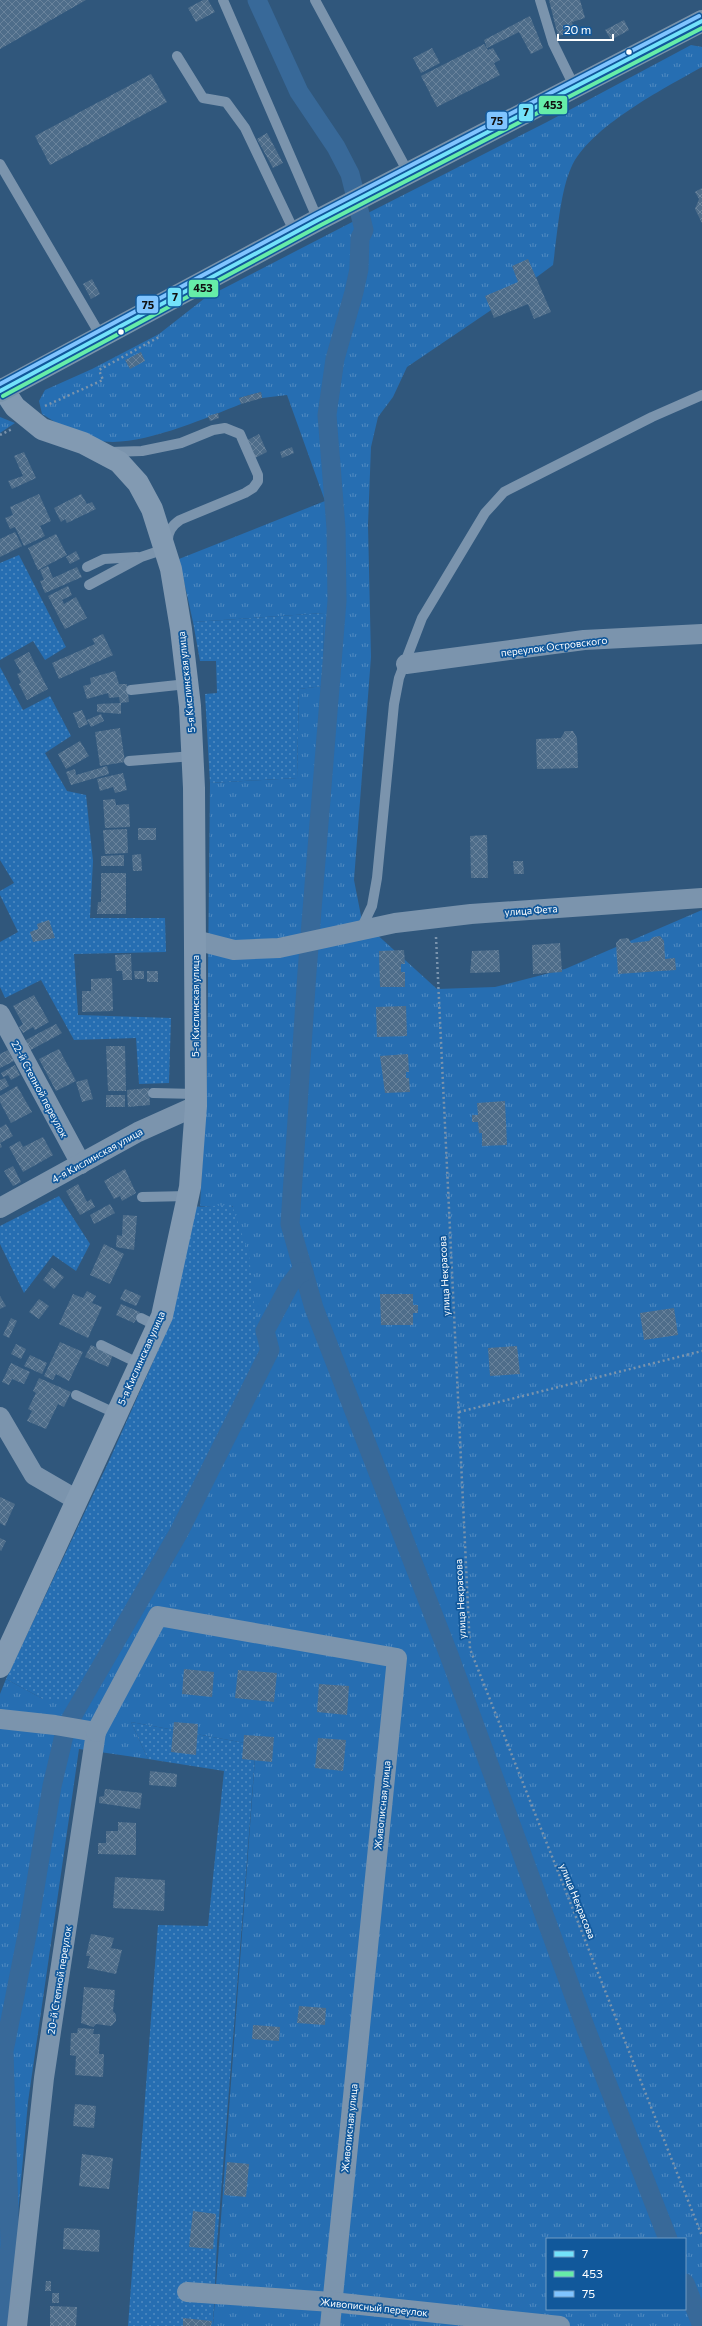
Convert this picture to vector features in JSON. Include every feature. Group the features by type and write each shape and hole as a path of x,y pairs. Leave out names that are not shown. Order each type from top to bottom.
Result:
{"main road":[{"path":"1,390 102,338 318,220 702,21"}],"street":[{"name":"5-я Кислинская улица","path":"0,1666 140,1364 149,1322 162,1316 188,1196 196,1100 193,756 181,629 166,553 152,509 138,484 119,462 102,451 42,429 15,407 1,390"},
{"name":"переулок Островского","path":"406,664 584,640 702,634"},
{"name":"улица Фета","path":"195,940 234,950 279,948 361,929 435,918 702,898"},
{"name":"22-й Степной переулок","path":"0,1014 80,1164"},
{"name":"4-я Кислинская улица","path":"0,1208 196,1100"},
{"path":"0,1417 34,1475 77,1500"},
{"name":"Живописная улица","path":"96,1732 158,1616 398,1658 330,2326"},
{"path":"0,1719 54,1724 96,1732"},
{"name":"20-й Степной переулок","path":"17,2326 44,2078 96,1732"},
{"name":"Живописный переулок","path":"187,2292 332,2302 560,2326"}],"lane":[{"path":"223,0 318,220"},
{"path":"315,0 409,174"},
{"path":"540,0 553,43 575,88"},
{"path":"177,56 203,98 226,102 245,128 295,233"},
{"path":"0,164 102,338"},
{"path":"361,929 372,906 378,878 394,704 399,678 406,664 422,618 447,574 485,513 504,492 652,417 702,395"},
{"path":"87,567 104,559 141,557 166,553 168,536 172,526 180,520 245,493 253,488 258,481 258,475 240,434 225,428 213,430 181,443 142,450 102,451"},
{"path":"89,585 141,557"},
{"path":"131,690 187,684"},
{"path":"129,761 193,756"},
{"path":"153,1093 196,1100"},
{"path":"142,1197 188,1196"},
{"path":"101,1345 140,1364"},
{"path":"76,1395 117,1414"}],"path":[{"path":"0,435 12,428 24,415 103,380 98,370 159,337"},
{"name":"улица Некрасова","path":"435,918 470,1649 702,2236"},
{"path":"459,1412 702,1351"}],"green space":[{"path":"691,45 702,47 702,67 629,110 594,138 580,153 571,168 564,189 559,215 553,265 506,300 407,367 393,397 378,417 371,447 368,525 371,657 354,880 362,921 437,989 495,987 565,969 702,910 702,2326 213,2326 256,1745 131,1722 148,1759 79,1749 28,2102 8,2326 0,2326 0,1694 6,1679 43,1699 233,1206 200,1206 207,1072 210,783 297,778 299,689 323,686 324,613 193,622 179,559 325,501 287,395 262,398 261,392 239,398 241,404 190,424 149,437 130,441 112,442 90,438 62,426 42,414 39,401 45,390 92,369 159,334 205,298 358,219 360,229 356,238 355,268 348,305 351,303 360,287 364,237 367,229 364,215 547,122"},
{"path":"0,417 15,423 0,433"},
{"path":"19,555 66,647 45,660 33,641 0,660 0,563"},
{"path":"324,613 323,686 299,689 297,778 210,783 205,694 217,693 216,661 200,661 193,622"},
{"path":"0,667 23,710 50,696 71,736 45,753 67,791 86,795 93,861 90,918 165,918 166,952 74,954 78,1015 171,1018 169,1083 139,1084 136,1038 74,1040 41,980 5,998 0,987 0,942 18,932 0,895 0,891 14,883 0,860"},
{"path":"59,1196 90,1244 76,1271 53,1255 24,1293 0,1244 0,1226"},
{"path":"232,1205 249,1255 260,1360 74,1701 43,1699 6,1679 109,1461 172,1319 192,1207"},
{"path":"131,1722 256,1745 217,2243 213,2326 128,2326 158,1925 208,1926 224,1771 148,1759"}],"building":[{"path":"0,0 86,0 0,49"},
{"path":"203,0 208,0 215,12 196,22 188,8"},
{"path":"549,0 580,0 585,18 572,22 575,32 558,36"},
{"path":"530,16 543,48 531,54 519,32 487,48 484,40"},
{"path":"624,20 629,30 611,40 605,30"},
{"path":"484,44 488,50 493,48 500,60 494,63 500,75 437,107 421,76"},
{"path":"432,48 440,63 421,73 413,58"},
{"path":"151,74 167,102 50,165 35,136"},
{"path":"267,133 283,163 273,168 257,139"},
{"path":"702,188 702,223 695,209 699,199 695,192"},
{"path":"528,259 551,312 534,319 528,304 494,318 485,296 518,282 512,266"},
{"path":"92,279 100,294 91,299 83,284"},
{"path":"141,352 145,361 130,369 125,360"},
{"path":"261,392 262,398 241,404 239,398"},
{"path":"218,413 219,418 210,421 208,416"},
{"path":"259,434 267,452 255,458 246,441"},
{"path":"292,447 294,453 282,458 280,452"},
{"path":"24,452 36,478 12,489 8,481 23,476 14,456"},
{"path":"39,494 51,521 40,526 45,536 24,546 15,527 10,529 5,518 13,515 10,507"},
{"path":"81,494 87,504 92,502 96,509 67,523 65,519 61,522 54,508"},
{"path":"15,532 22,546 0,557 0,539"},
{"path":"56,534 67,555 38,570 28,548"},
{"path":"76,551 80,559 70,564 66,557"},
{"path":"48,566 53,578 77,567 82,577 45,593 40,581 44,580 40,570"},
{"path":"68,586 72,595 62,600 64,604 76,597 87,618 65,629 48,596"},
{"path":"103,634 113,655 59,679 52,663 95,644 92,639"},
{"path":"29,652 48,689 27,700 19,684 21,683 17,674 21,672 14,660"},
{"path":"115,671 119,684 127,684 129,702 120,703 119,697 109,698 108,693 87,699 83,686 91,684 90,678"},
{"path":"121,703 121,714 97,712 97,704"},
{"path":"82,710 88,724 79,728 73,713"},
{"path":"101,714 104,721 91,727 87,720"},
{"path":"120,728 125,762 100,766 95,732"},
{"path":"565,731 573,731 577,738 578,768 537,769 536,739 561,738"},
{"path":"80,741 89,756 66,769 58,754"},
{"path":"107,766 109,774 71,785 66,772 75,769 76,775"},
{"path":"123,773 127,790 115,793 113,787 100,791 97,779"},
{"path":"115,799 116,805 129,804 130,827 105,828 103,800"},
{"path":"138,828 156,828 156,840 138,840"},
{"path":"127,829 128,853 105,854 103,830"},
{"path":"487,835 488,878 471,878 470,836"},
{"path":"141,854 142,871 133,871 132,855"},
{"path":"124,855 124,866 101,866 101,856"},
{"path":"513,861 523,861 524,874 514,874"},
{"path":"101,873 126,873 126,914 97,914 98,902 101,902"},
{"path":"49,920 55,938 33,942 30,932 38,929 37,924"},
{"path":"660,936 664,941 665,959 675,958 676,970 618,974 616,943 620,939 628,938 631,943 649,941 653,937"},
{"path":"560,943 562,972 533,974 532,945"},
{"path":"404,950 405,964 401,964 401,972 405,972 405,987 380,987 379,951"},
{"path":"499,950 500,972 470,973 472,951"},
{"path":"131,954 132,980 123,980 122,971 116,971 115,955"},
{"path":"134,971 144,971 144,979 135,979"},
{"path":"147,971 158,971 158,982 147,982"},
{"path":"112,978 113,1011 82,1012 82,991 91,991 91,979"},
{"path":"34,995 49,1022 35,1030 33,1027 23,1033 19,1027 23,1024 13,1006"},
{"path":"406,1006 407,1036 377,1037 376,1007"},
{"path":"56,1024 62,1033 29,1051 24,1041"},
{"path":"106,1046 125,1046 126,1091 108,1091"},
{"path":"59,1049 76,1081 56,1091 39,1059"},
{"path":"8,1050 14,1061 0,1068 0,1054"},
{"path":"408,1054 409,1072 406,1072 406,1078 409,1078 410,1092 385,1093 380,1056"},
{"path":"15,1065 20,1075 11,1080 8,1075 3,1077 1,1073"},
{"path":"5,1078 9,1086 0,1091 0,1080"},
{"path":"87,1079 93,1099 82,1102 76,1082"},
{"path":"17,1086 32,1112 11,1123 0,1102 0,1096"},
{"path":"149,1088 150,1105 128,1107 127,1090"},
{"path":"106,1095 125,1095 125,1107 106,1107"},
{"path":"505,1101 507,1145 482,1146 482,1133 479,1133 478,1122 472,1122 472,1115 478,1115 477,1103"},
{"path":"6,1124 13,1136 0,1143 0,1128"},
{"path":"43,1137 53,1155 23,1172 9,1147 20,1141 23,1147"},
{"path":"13,1166 21,1182 13,1186 4,1171"},
{"path":"125,1169 136,1193 122,1201 120,1196 114,1199 104,1181"},
{"path":"78,1184 87,1202 91,1199 95,1207 80,1215 66,1191"},
{"path":"110,1204 115,1213 94,1224 90,1215"},
{"path":"123,1215 137,1216 134,1250 116,1247 117,1235 122,1236"},
{"path":"104,1244 124,1254 110,1284 90,1275"},
{"path":"52,1268 64,1277 54,1289 43,1280"},
{"path":"125,1289 141,1296 136,1306 120,1299"},
{"path":"87,1291 96,1296 92,1303 102,1307 88,1338 59,1324 73,1294 83,1298"},
{"path":"380,1294 413,1294 413,1305 418,1305 418,1313 413,1313 413,1325 381,1325"},
{"path":"0,1296 6,1306 0,1309"},
{"path":"39,1299 49,1306 39,1319 29,1312"},
{"path":"121,1304 140,1312 134,1323 116,1315"},
{"path":"674,1308 678,1335 644,1340 640,1313"},
{"path":"11,1318 17,1321 9,1338 3,1335"},
{"path":"60,1342 83,1352 69,1381 56,1374 53,1380 44,1376"},
{"path":"16,1344 26,1349 21,1359 11,1354"},
{"path":"91,1345 113,1355 108,1367 85,1357"},
{"path":"517,1346 520,1374 490,1376 488,1348"},
{"path":"30,1355 47,1363 42,1374 24,1366"},
{"path":"11,1363 30,1372 24,1384 12,1379 9,1385 2,1382"},
{"path":"39,1378 71,1392 64,1407 58,1404 46,1429 27,1421 32,1411 28,1409 36,1393 33,1391"},
{"path":"0,1497 15,1504 5,1526 0,1523"},
{"path":"0,1538 6,1541 1,1551 0,1550"},
{"path":"184,1669 214,1672 212,1697 182,1694"},
{"path":"238,1670 277,1673 274,1702 235,1698"},
{"path":"319,1684 349,1686 347,1715 317,1712"},
{"path":"174,1722 198,1724 196,1755 171,1752"},
{"path":"244,1735 274,1737 272,1762 242,1759"},
{"path":"318,1738 346,1740 343,1771 315,1768"},
{"path":"150,1771 177,1774 176,1787 149,1785"},
{"path":"105,1789 142,1793 140,1809 99,1803 99,1797 104,1796"},
{"path":"118,1822 136,1823 136,1855 98,1854 98,1843 106,1843 106,1831 118,1831"},
{"path":"115,1877 165,1880 164,1911 113,1908"},
{"path":"91,1934 114,1938 111,1948 122,1950 116,1974 87,1968 90,1956 86,1956"},
{"path":"84,1987 115,1990 113,2011 116,2015 116,2021 111,2026 96,2024 93,2027 81,2023"},
{"path":"299,2006 326,2008 325,2025 297,2023"},
{"path":"253,2025 280,2027 279,2041 252,2039"},
{"path":"78,2028 94,2029 93,2034 100,2034 99,2054 104,2054 103,2077 75,2075 76,2056 70,2055 71,2033 77,2033"},
{"path":"75,2104 96,2106 94,2128 73,2126"},
{"path":"82,2154 113,2158 109,2189 79,2186"},
{"path":"227,2162 249,2164 246,2197 224,2195"},
{"path":"193,2211 216,2214 213,2249 189,2247"},
{"path":"64,2228 100,2230 99,2252 63,2249"},
{"path":"46,2281 51,2281 51,2291 45,2291"},
{"path":"52,2293 59,2293 59,2303 52,2303"},
{"path":"50,2306 77,2307 76,2326 50,2326"},
{"path":"183,2318 212,2321 211,2326 183,2326"}],"waterway":[{"path":"257,0 299,92 336,147 350,174 364,230 360,238 359,269 354,292 335,359 327,415 336,528 337,601 307,972 290,1224 314,1308 449,1655 586,2029 668,2238"},
{"path":"3,2326 10,2244 4,2051 28,1930 52,1786 66,1727 179,1532 270,1350 265,1331 289,1286 300,1272 304,1272"},
{"path":"686,2286 702,2326"}],"transit line":[{"name":"75","path":"0,384 315,215 699,16"},
{"name":"7","path":"0,391 318,220 702,21"},
{"name":"453","path":"3,396 321,225 702,28"}]}
